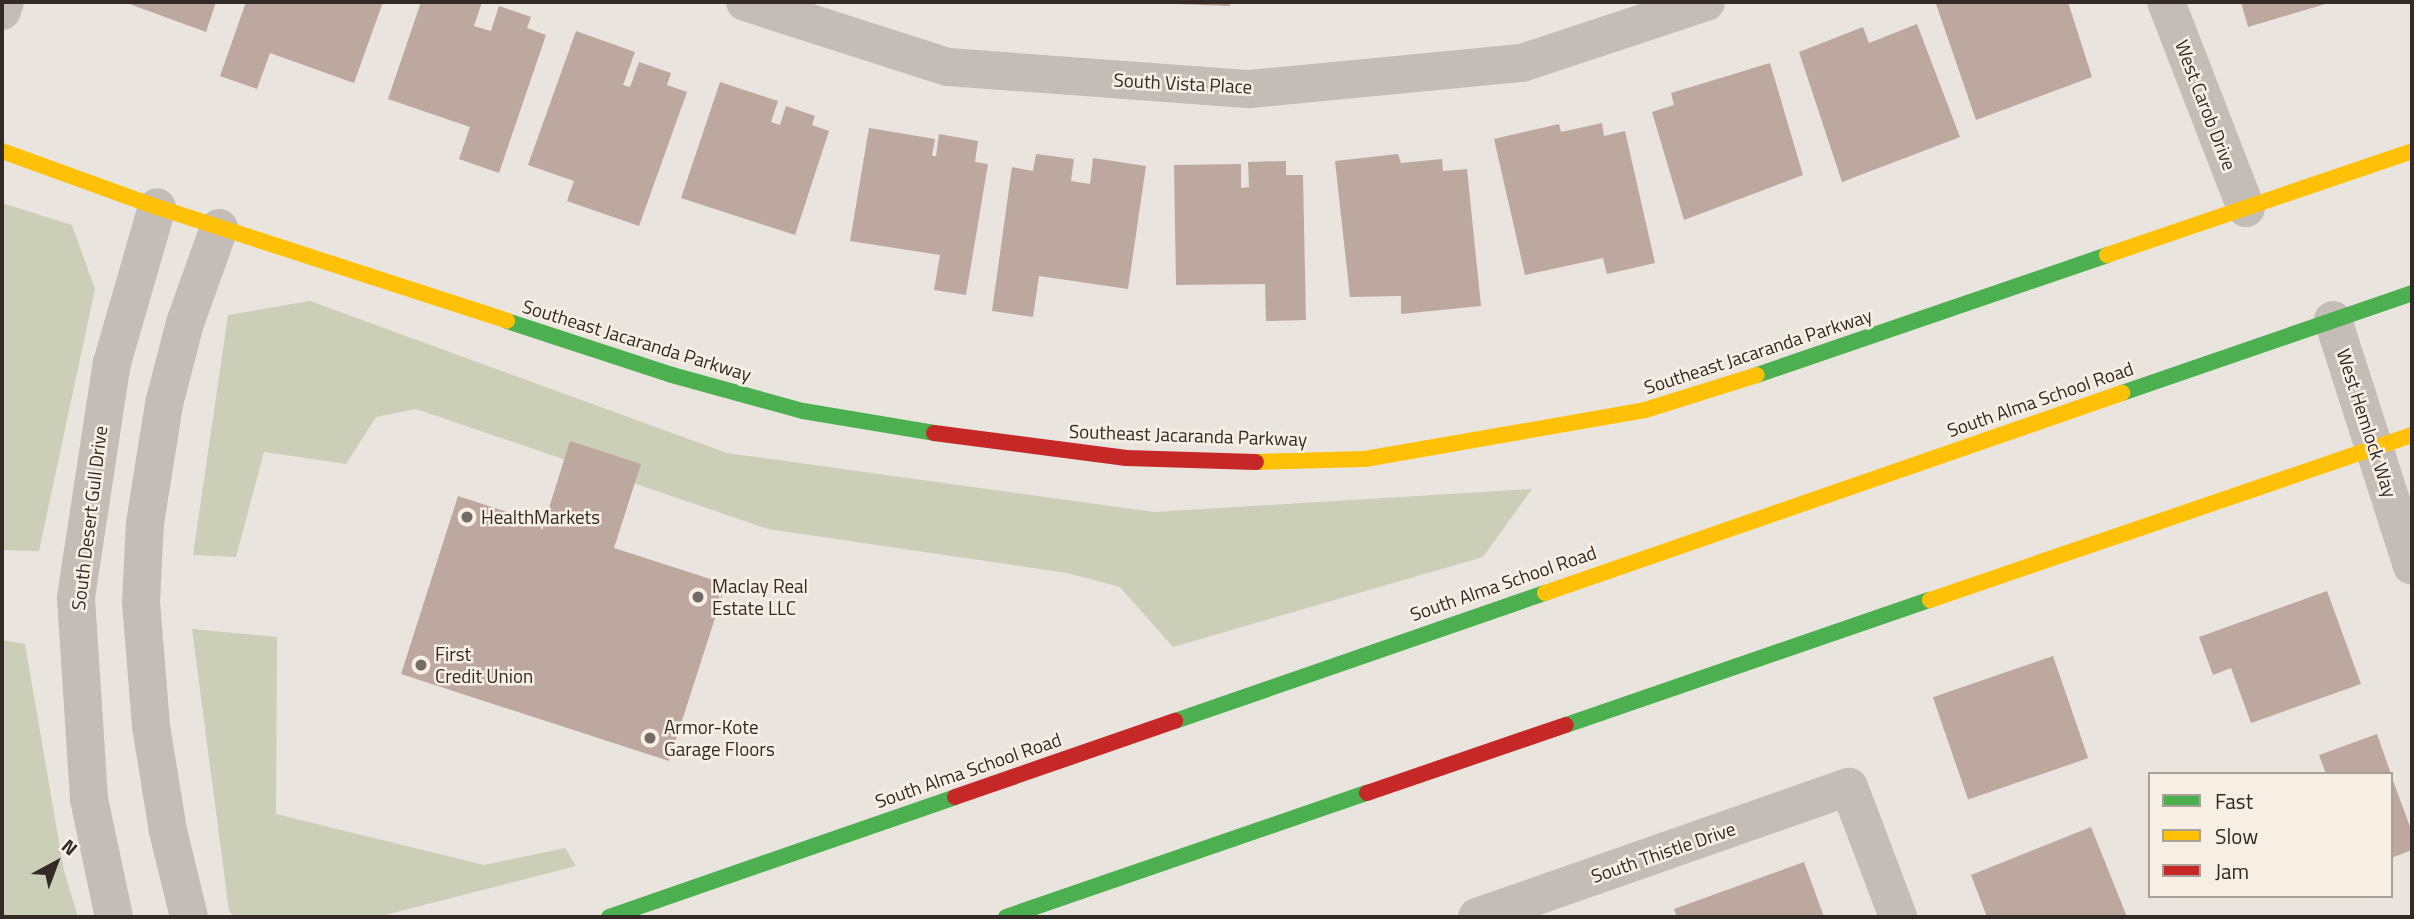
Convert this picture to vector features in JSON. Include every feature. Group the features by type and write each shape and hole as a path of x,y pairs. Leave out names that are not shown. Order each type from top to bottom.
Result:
{"main road":[{"name":"Southeast Jacaranda Parkway","path":"2,151 219,228 672,375 803,411 1016,447 1126,458 1261,463 1365,459 1645,410 2412,151"},
{"name":"South Alma School Road","path":"610,917 2412,293"},
{"path":"1006,917 2412,435"}],"street":[{"path":"2,11 5,2"},
{"name":"South Vista Place","path":"745,2 948,67 1250,89 1522,63 1706,2"},
{"name":"West Carob Drive","path":"2166,2 2246,208"},
{"name":"South Desert Gull Drive","path":"114,917 89,799 76,597 107,387 157,207"},
{"path":"189,917 168,831 151,726 141,602 145,523 164,404 185,323 219,228"},
{"name":"West Hemlock Way","path":"2333,320 2412,566"},
{"name":"South Thistle Drive","path":"1477,917 1849,787 1898,917"}],"green space":[{"path":"2,203 72,225 95,289 39,551 2,550"},
{"path":"310,301 727,453 1154,512 1532,489 1483,557 1173,647 1120,587 1067,573 768,529 416,409 376,417 346,464 264,452 236,557 193,555 228,315"},
{"path":"192,629 277,637 276,814 484,865 565,848 576,866 377,917 235,917 229,911"},
{"path":"2,640 25,644 64,871 78,917 2,917"}],"building":[{"path":"124,2 216,2 206,32"},
{"path":"246,2 383,2 354,83 270,53 257,89 220,76"},
{"path":"421,2 482,2 474,26 491,31 499,6 531,17 527,28 546,35 499,173 459,159 470,127 388,99"},
{"path":"1230,2 1230,6 1175,4"},
{"path":"2068,2 2092,77 1976,120 1936,4"},
{"path":"2241,2 2332,2 2248,27"},
{"path":"1917,24 1960,137 1842,182 1799,52 1863,27 1869,43"},
{"path":"576,31 635,52 623,85 630,87 639,62 671,73 667,85 687,92 639,226 567,201 574,181 528,165"},
{"path":"1770,63 1803,175 1684,220 1652,112 1674,105 1671,93"},
{"path":"720,82 778,101 771,122 780,125 786,106 815,116 812,125 829,131 795,235 681,198"},
{"path":"1602,123 1604,136 1625,131 1655,263 1607,274 1603,258 1525,275 1494,139 1559,124 1561,132"},
{"path":"869,128 935,139 932,156 936,156 939,134 978,141 975,162 988,164 966,295 934,290 940,255 850,241"},
{"path":"1036,154 1074,159 1071,181 1090,184 1093,158 1146,166 1128,289 1039,276 1033,317 992,311 1012,167 1033,171"},
{"path":"1398,154 1401,163 1442,159 1443,171 1467,169 1481,306 1401,314 1401,296 1350,297 1335,161"},
{"path":"1286,161 1286,175 1303,175 1306,320 1266,321 1265,284 1176,285 1174,165 1241,164 1241,188 1249,187 1248,162"},
{"path":"570,441 641,464 614,548 726,584 669,761 401,674 458,496 544,524"},
{"path":"2327,591 2361,684 2251,723 2231,668 2213,675 2199,637"},
{"path":"2053,656 2088,758 1968,799 1933,697"},
{"path":"2377,734 2390,772 2325,772 2319,755"},
{"path":"2393,780 2412,832 2412,850 2393,857"},
{"path":"2091,827 2127,917 1987,917 1971,875"},
{"path":"1804,862 1824,917 1677,917 1674,909"}],"traffic: fast":[{"path":"1757,375 2107,255"},
{"path":"2122,393 2412,293"},
{"path":"507,321 672,375 803,411 934,433"},
{"path":"1175,721 1545,593"},
{"path":"1566,725 1930,600"},
{"path":"1006,917 1367,793"},
{"path":"609,917 955,797"}],"traffic: slow":[{"path":"2,151 157,207 507,321"},
{"path":"2107,255 2412,151"},
{"path":"1256,462 1365,459 1645,410 1757,375"},
{"path":"1545,593 2122,393"},
{"path":"1930,600 2412,435"}],"traffic: jam":[{"path":"934,433 1126,458 1256,462"},
{"path":"955,797 1175,721"},
{"path":"1367,793 1566,725"}],"place":[{"name":"HealthMarkets","path":"467,517"},
{"name":"Maclay Real Estate LLC","path":"698,597"},
{"name":"First Credit Union","path":"421,665"},
{"name":"Armor-Kote Garage Floors","path":"650,738"}]}
